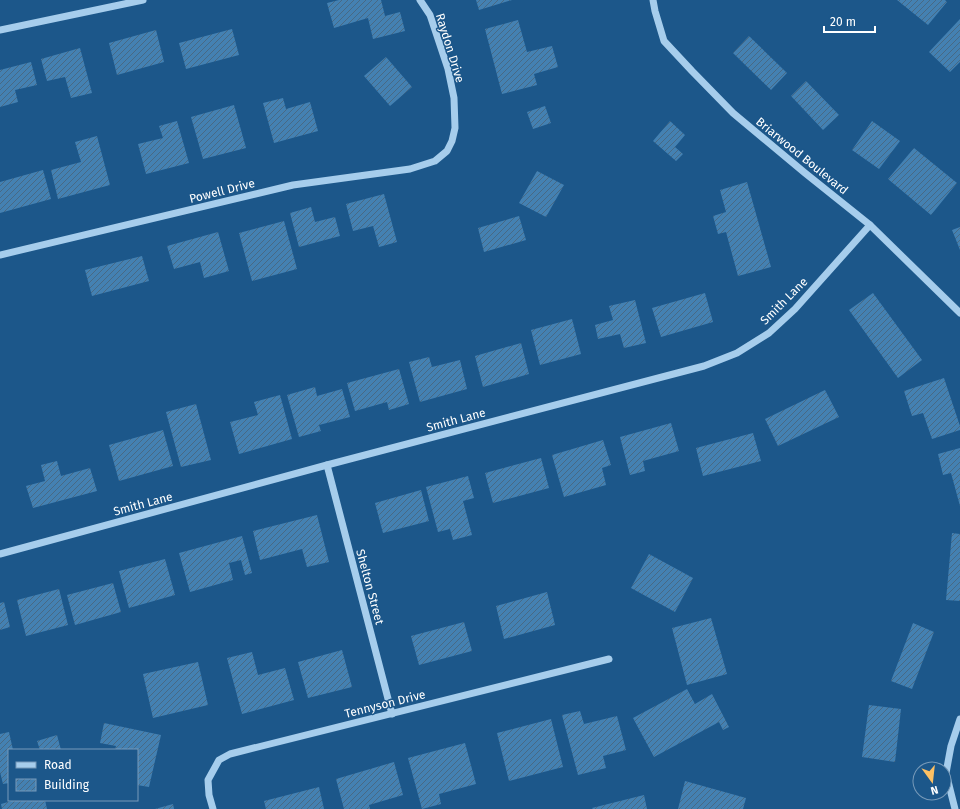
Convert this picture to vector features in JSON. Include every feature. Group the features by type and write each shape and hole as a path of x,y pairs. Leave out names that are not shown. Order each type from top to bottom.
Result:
{"street":[{"path":"0,30 143,0"},
{"name":"Raydon Drive","path":"420,0 430,15 448,69 454,98 455,128 452,141 447,151"},
{"name":"Briarwood Boulevard","path":"653,0 664,41 733,113 870,225 960,314"},
{"name":"Powell Drive","path":"0,255 293,185 410,169 435,161 447,151"},
{"name":"Smith Lane","path":"0,554 328,465 704,366 736,353 769,333 795,309 870,225"},
{"name":"Shelton Street","path":"328,465 392,714"},
{"name":"Tennyson Drive","path":"213,809 209,795 208,780 219,760 230,754 609,659"},
{"path":"955,809 946,773 951,746 960,719"}],"building":[{"path":"339,0 381,0 385,16 400,12 405,31 373,39 368,18 334,28 327,3"},
{"path":"476,0 512,0 479,10"},
{"path":"897,0 945,0 947,2 928,25"},
{"path":"960,19 960,62 950,72 929,52"},
{"path":"518,20 527,52 552,46 558,67 534,74 537,85 502,94 485,29"},
{"path":"232,29 239,55 186,69 179,43"},
{"path":"156,30 164,62 117,75 109,43"},
{"path":"749,36 787,73 771,90 733,53"},
{"path":"80,48 92,93 71,98 65,77 47,81 41,59"},
{"path":"386,57 412,87 390,106 364,76"},
{"path":"31,62 37,85 15,90 18,102 0,107 0,70"},
{"path":"806,81 839,115 823,130 791,96"},
{"path":"283,98 286,109 310,102 318,131 274,143 263,103"},
{"path":"234,105 246,148 203,159 191,117"},
{"path":"545,106 551,123 533,129 527,112"},
{"path":"177,121 189,163 146,174 138,144 163,138 159,126"},
{"path":"670,121 685,135 675,147 683,154 676,161 653,141"},
{"path":"872,121 900,141 879,169 852,150"},
{"path":"97,136 110,185 58,199 51,170 81,162 75,142"},
{"path":"914,148 957,183 931,215 888,179"},
{"path":"43,170 51,199 0,213 0,182"},
{"path":"537,171 564,185 546,217 519,203"},
{"path":"747,182 771,267 738,276 726,232 718,234 713,216 726,212 720,190"},
{"path":"384,194 397,242 379,247 373,226 353,231 346,204"},
{"path":"311,207 315,222 335,217 340,236 299,247 290,213"},
{"path":"519,216 526,240 484,252 478,228"},
{"path":"284,221 297,269 252,281 239,233"},
{"path":"960,227 960,250 952,230"},
{"path":"218,232 229,271 204,278 200,262 174,269 167,246"},
{"path":"142,256 149,281 92,296 85,270"},
{"path":"705,293 713,322 661,337 652,308"},
{"path":"873,293 922,360 898,378 849,310"},
{"path":"635,300 646,343 624,348 620,334 598,339 595,325 613,320 609,306"},
{"path":"572,319 581,354 540,365 531,330"},
{"path":"521,343 529,374 483,387 475,356"},
{"path":"429,357 432,367 460,360 467,389 420,402 409,362"},
{"path":"399,369 409,404 389,410 387,402 355,411 347,383"},
{"path":"944,378 960,430 932,439 923,413 912,416 904,391"},
{"path":"315,387 317,396 342,389 350,417 319,425 321,431 299,437 287,395"},
{"path":"825,390 839,417 778,446 765,419"},
{"path":"280,395 292,439 239,454 230,422 258,415 254,402"},
{"path":"196,404 211,460 181,467 166,412"},
{"path":"671,423 679,451 643,461 645,471 630,475 620,437"},
{"path":"163,430 173,466 119,481 109,445"},
{"path":"753,433 761,461 703,476 696,448"},
{"path":"603,440 611,465 602,468 606,485 564,497 552,455"},
{"path":"960,448 960,506 951,473 943,475 938,454"},
{"path":"541,458 549,488 493,503 485,473"},
{"path":"57,461 61,476 90,468 97,491 33,508 26,486 45,481 41,465"},
{"path":"468,476 474,498 463,501 472,535 453,540 450,529 438,532 426,487"},
{"path":"421,490 429,521 383,533 375,503"},
{"path":"317,515 329,562 307,567 302,549 260,560 253,531"},
{"path":"952,533 960,534 960,601 946,600"},
{"path":"242,536 252,573 245,575 241,560 229,563 233,580 190,592 179,553"},
{"path":"649,554 693,578 675,612 631,588"},
{"path":"165,559 175,595 129,608 119,571"},
{"path":"113,583 121,612 75,625 67,595"},
{"path":"59,589 68,625 26,636 17,600"},
{"path":"547,592 555,625 504,639 496,606"},
{"path":"4,602 10,627 0,630 0,603"},
{"path":"711,618 727,674 687,685 672,628"},
{"path":"464,622 472,651 419,665 411,636"},
{"path":"913,623 934,632 912,689 891,681"},
{"path":"342,650 352,687 308,698 298,662"},
{"path":"252,652 258,675 285,668 294,700 242,714 227,658"},
{"path":"198,662 208,705 153,718 143,674"},
{"path":"687,689 695,704 712,694 729,727 723,730 719,722 654,757 633,718"},
{"path":"869,705 901,709 895,762 862,757"},
{"path":"580,711 584,724 617,716 626,750 603,756 606,768 578,775 562,715"},
{"path":"551,719 563,767 509,781 497,733"},
{"path":"104,723 161,735 149,787 138,785 138,749 115,749 116,746 100,743"},
{"path":"9,732 13,749 8,749 8,783 3,784 0,772 0,734"},
{"path":"57,735 61,749 40,749 37,741"},
{"path":"465,743 476,784 439,794 441,804 422,809 408,758"},
{"path":"394,762 403,795 369,805 370,809 344,809 336,779"},
{"path":"685,781 746,798 743,809 678,809"},
{"path":"319,787 324,809 266,809 264,801"},
{"path":"644,795 647,809 592,808"},
{"path":"12,801 45,801 47,809 2,809 1,804"},
{"path":"173,804 174,809 155,809"}]}
